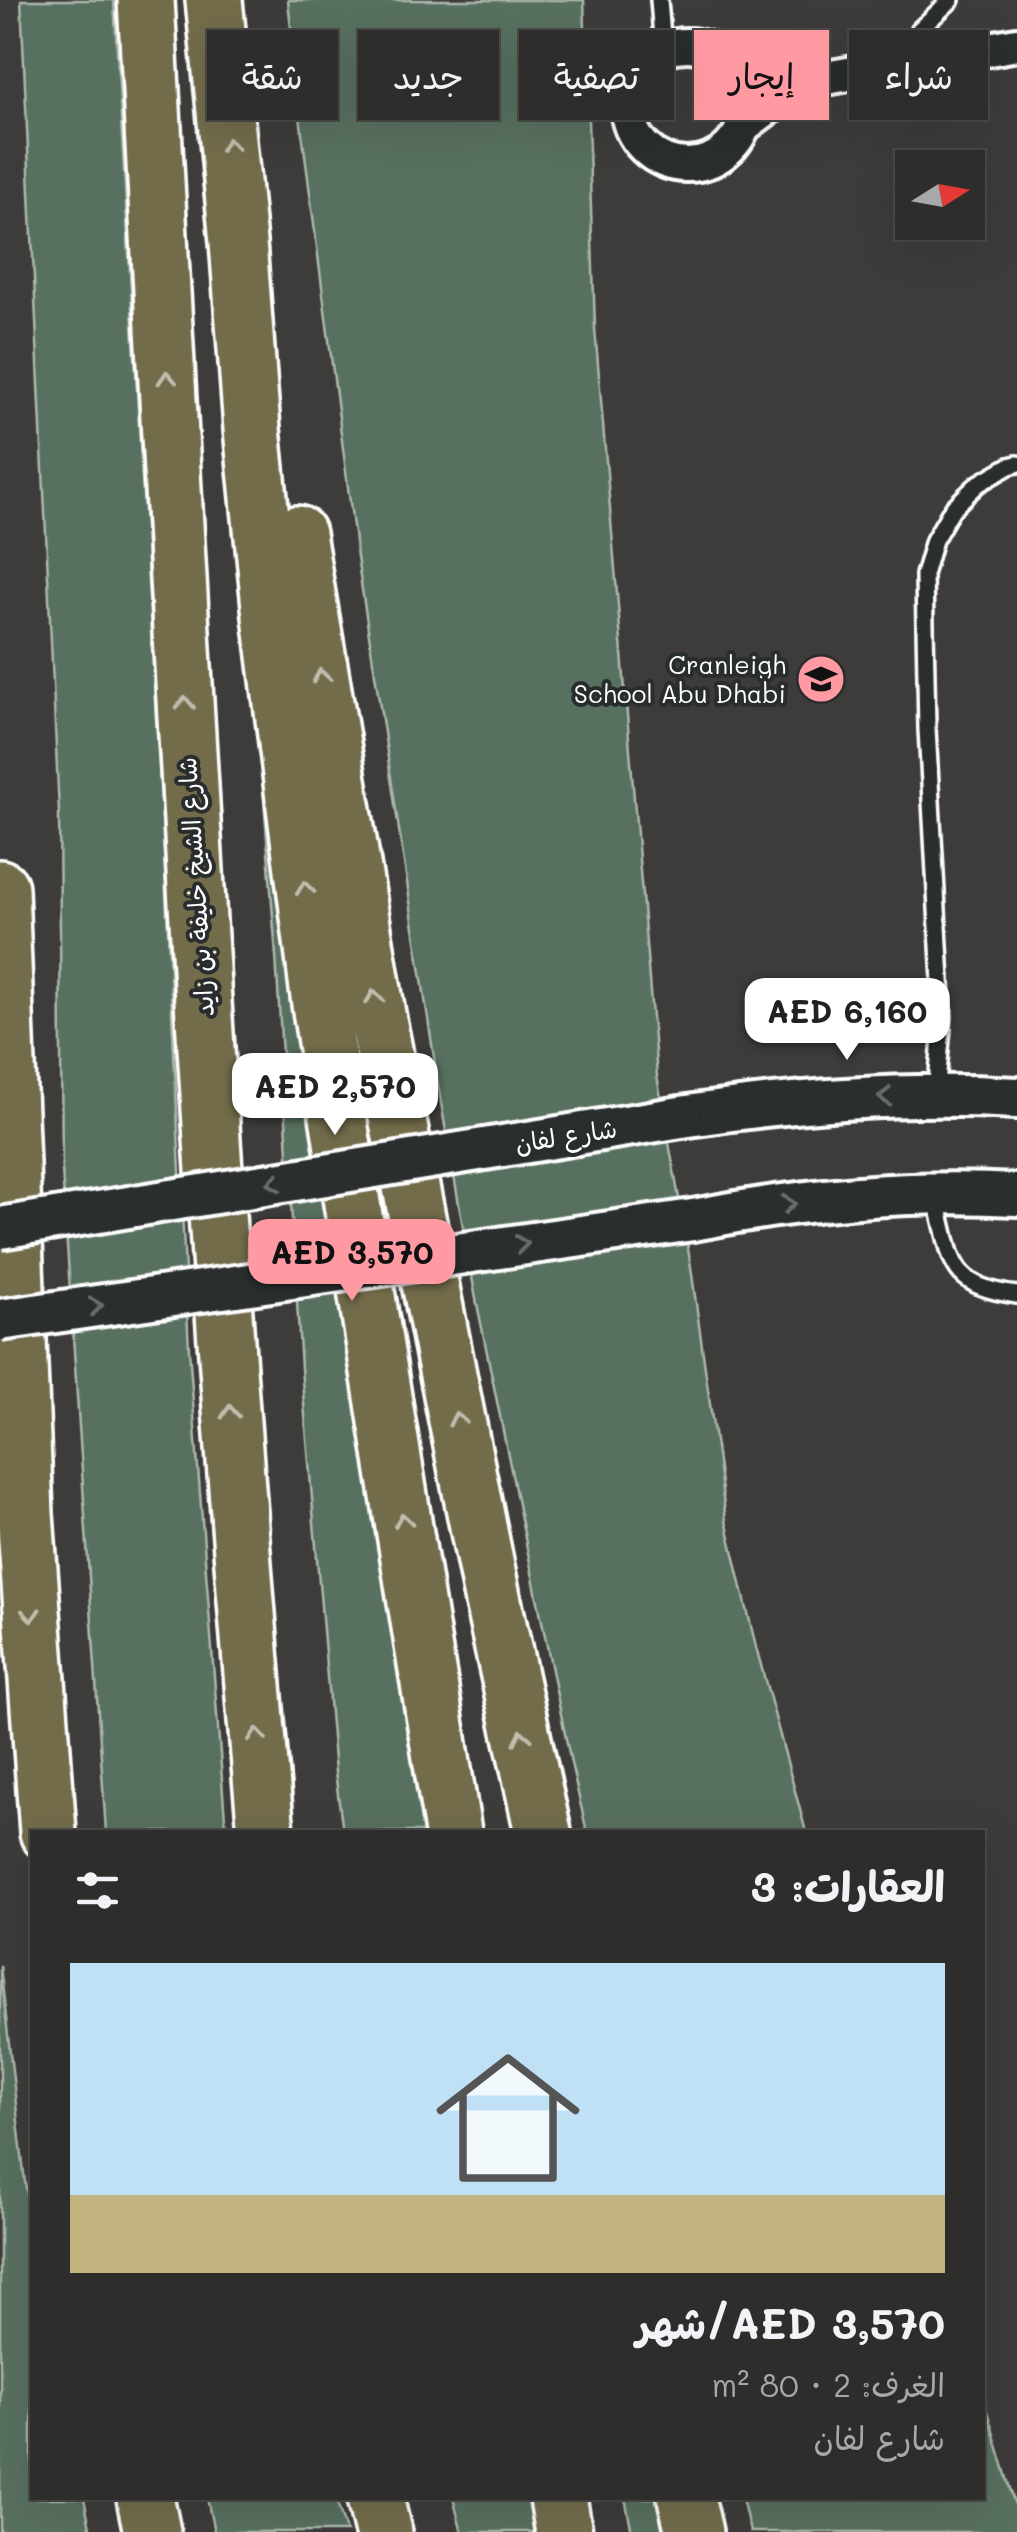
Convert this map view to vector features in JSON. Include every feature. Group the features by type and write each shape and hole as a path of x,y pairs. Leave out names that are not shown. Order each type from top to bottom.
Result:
{"highway":[{"name":"شارع الشيخ خليفة بن زايد","path":"146,0 223,1318 266,1830"},
{"path":"214,0 252,429 320,1004 453,1830"},
{"path":"238,242 291,498 378,1020 491,1592 543,1830"},
{"path":"0,888 24,1514 48,1830"},
{"path":"145,2500 152,2532"},
{"path":"375,2500 383,2532"},
{"path":"558,2500 564,2532"},
{"path":"686,2500 694,2532"}],"street":[{"path":"629,120 639,142 676,165 698,165 718,157 735,143 751,120"},
{"path":"746,120 746,124"},
{"name":"شارع لفان","path":"0,1228 750,1106 936,1095 1017,1098"},
{"path":"0,1320 756,1208 836,1199 1010,1191"}],"lane":[{"path":"659,0 661,30"},
{"path":"919,30 951,0"},
{"path":"936,1095 942,1017 927,729 924,574 934,540 952,509 978,484 1017,464"},
{"path":"935,1194 956,1268 982,1289 1017,1295"}],"green space":[{"path":"21,0 114,0 189,1350 226,1830 106,1830 62,1170 59,812"},
{"path":"288,0 584,0 585,30 519,30 519,120 588,120 595,328 657,1076 690,1260 726,1520 805,1830 587,1830 475,1294 441,1103 357,557 301,120 338,120 338,30 291,30"},
{"path":"260,747 436,1830 343,1830 301,1368"},
{"path":"0,1966 30,2211 30,2500 84,2500 91,2532 0,2532"},
{"path":"985,2405 1017,2512 1017,2532 750,2532 742,2500 985,2500"},
{"path":"207,2500 337,2500 346,2532 214,2532"},
{"path":"454,2500 544,2500 549,2532 462,2532"},
{"path":"625,2500 664,2500 671,2532 632,2532"}],"place":[{"name":"Cranleigh School Abu Dhabi","path":"821,679"}]}
